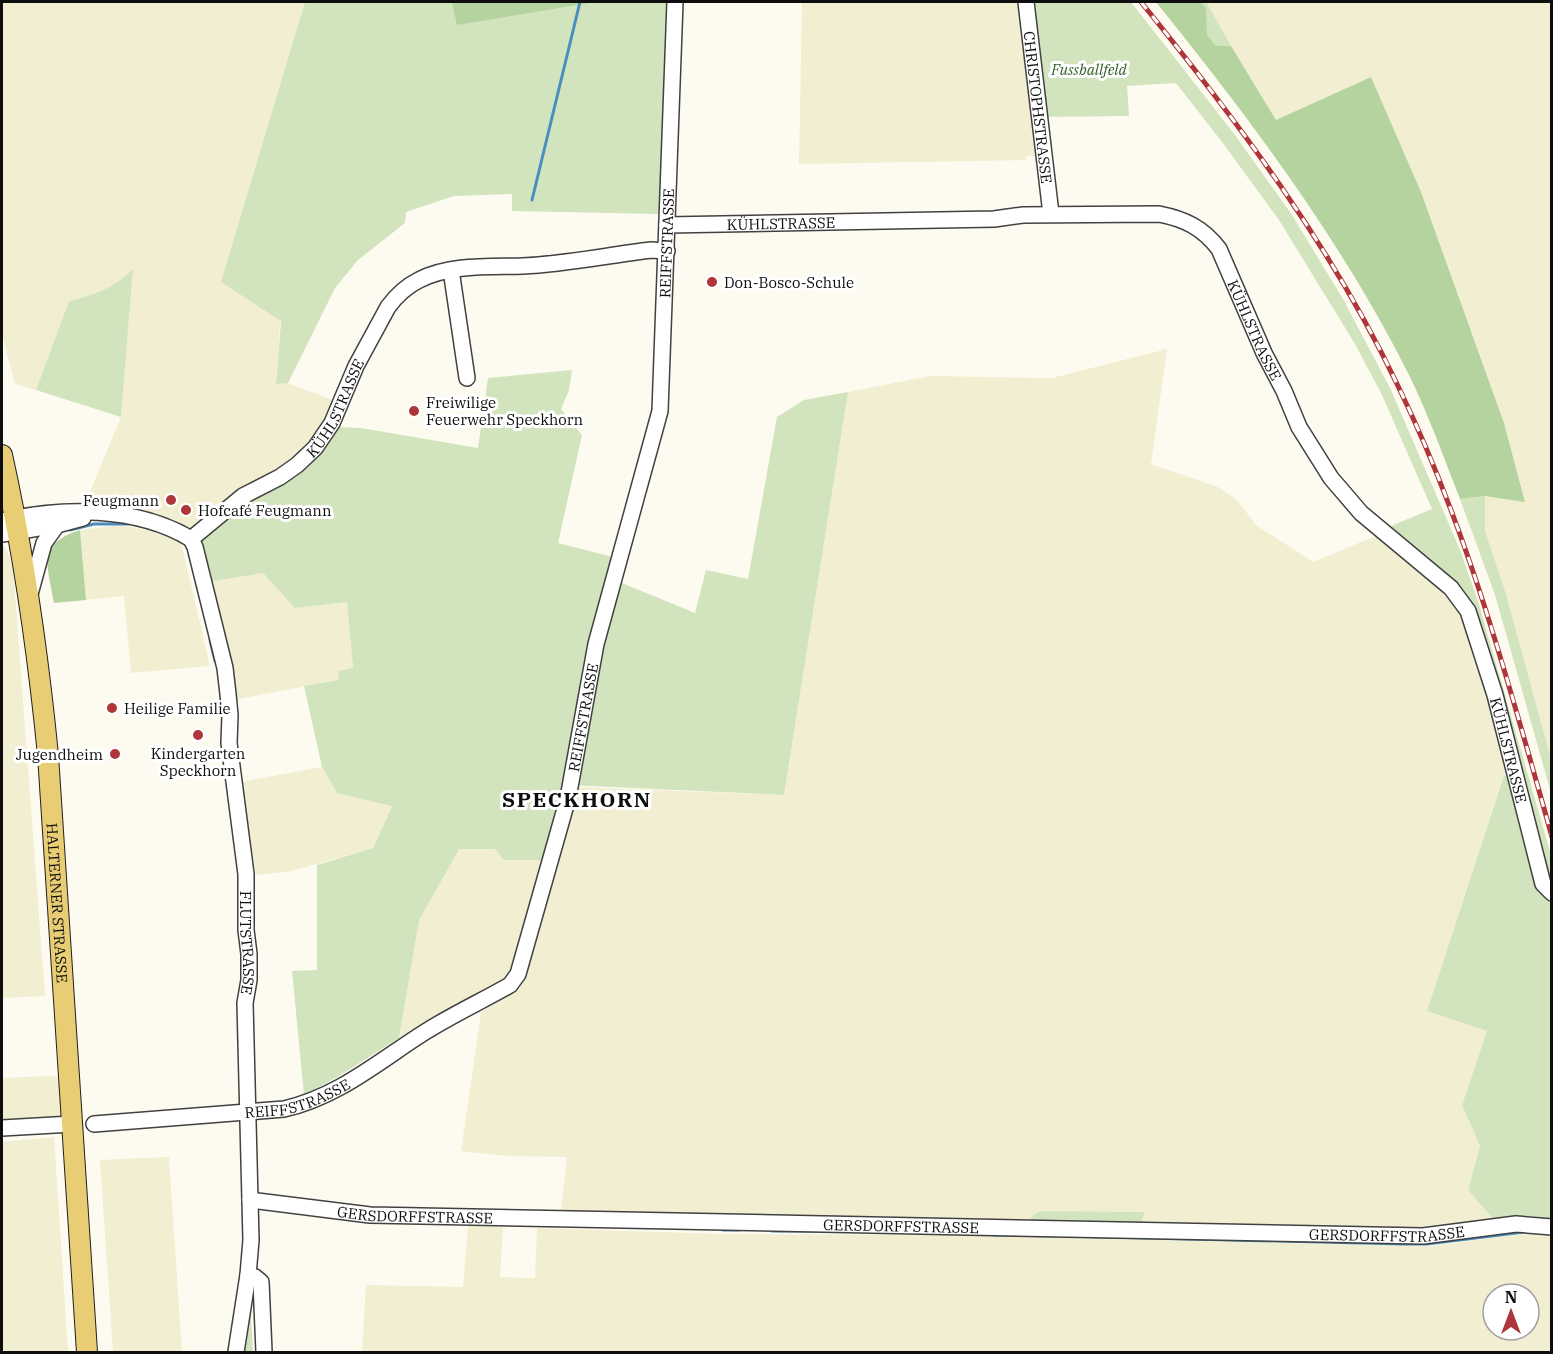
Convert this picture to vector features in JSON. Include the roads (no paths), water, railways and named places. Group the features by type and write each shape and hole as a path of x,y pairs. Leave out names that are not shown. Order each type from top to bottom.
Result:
{"main road":[{"name":"HALTERNER STRASSE","path":"2,455 9,526 30,594 48,755 65,1124 87,1353"}],"street":[{"name":"REIFFSTRASSE","path":"94,1124 284,1109 306,1104 333,1092 427,1031 510,985 518,974 568,798 596,644 660,411 675,2"},
{"name":"CHRISTOPHSTRASSE","path":"1026,2 1051,214"},
{"name":"KÜHLSTRASSE","path":"668,225 994,219 1023,214 1160,214 1197,226 1211,238 1219,249 1299,428 1331,478 1361,513 1451,588 1468,611 1496,695 1544,884 1551,893"},
{"name":"KÜHLSTRASSE","path":"191,539 243,496 280,477 315,448 332,423 356,366 388,307 395,298 419,279 451,270 499,265 522,266 651,250 667,251"},
{"path":"451,270 467,378"},
{"path":"9,526 80,511 150,521 166,526 191,539"},
{"path":"9,526 57,525 97,513"},
{"path":"30,594 44,543 57,525"},
{"name":"FLUTSTRASSE","path":"191,539 195,547 226,677 230,715 229,743 246,874 249,980 245,1003 251,1240 236,1353"},
{"path":"2,1128 65,1124"},
{"name":"GERSDORFFSTRASSE","path":"250,1200 381,1215 1423,1236 1516,1224 1551,1227"},
{"path":"248,1275 261,1282 264,1353"}],"waterway":[{"path":"532,200 580,2"},
{"path":"70,530 94,524 128,524"},
{"path":"210,640 215,661"},
{"path":"723,1230 739,1230"},
{"path":"772,1231 820,1231"},
{"path":"1063,1236 1427,1244 1524,1232"},
{"path":"994,1235 1057,1236"}],"railway":[{"path":"1141,2 1213,93 1281,186 1343,283 1398,386 1446,496 1466,552 1503,665 1552,837"}],"place":[{"name":"Don-Bosco-Schule","path":"712,282"},
{"name":"Freiwilige Feuerwehr Speckhorn","path":"414,411"},
{"name":"Feugmann","path":"171,500"},
{"name":"Hofcafé Feugmann","path":"186,510"},
{"name":"Heilige Familie","path":"112,708"},
{"name":"Kindergarten Speckhorn","path":"198,735"},
{"name":"Jugendheim","path":"115,754"}],"district":[{"name":"SPECKHORN","path":"577,799"}],"park label":[{"name":"Fussballfeld","path":"1089,69"}]}
